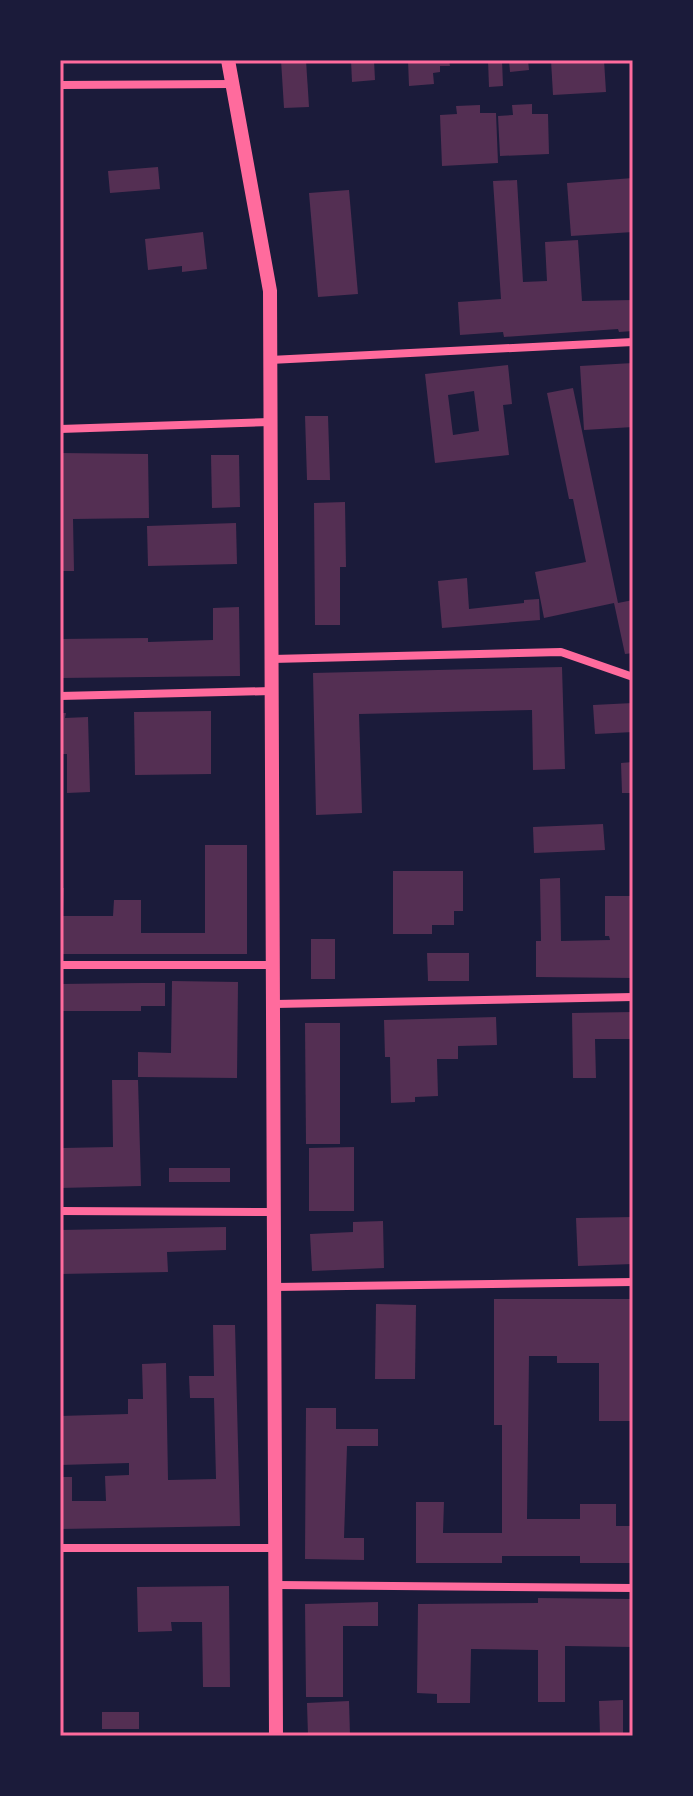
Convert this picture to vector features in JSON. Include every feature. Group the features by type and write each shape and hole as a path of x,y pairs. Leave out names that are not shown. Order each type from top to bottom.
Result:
{"street":[{"path":"228,60 270,291 276,1736"},
{"path":"60,85 232,84"},
{"path":"270,360 633,342"},
{"path":"60,429 270,422"},
{"path":"272,659 561,652 633,677"},
{"path":"60,696 271,691"},
{"path":"60,965 273,965"},
{"path":"275,1004 633,997"},
{"path":"60,1211 274,1212"},
{"path":"275,1287 633,1282"},
{"path":"60,1548 276,1548"},
{"path":"277,1585 633,1588"}],"building":[{"path":"281,60 306,60 309,107 284,108"},
{"path":"351,60 374,60 375,80 352,82"},
{"path":"408,60 449,60 450,66 440,66 440,72 433,73 434,84 409,86"},
{"path":"488,60 502,60 503,86 489,87"},
{"path":"509,60 528,60 529,70 510,72"},
{"path":"551,60 604,60 606,92 553,95"},
{"path":"532,104 532,114 548,114 549,154 500,156 498,116 513,115 512,105"},
{"path":"480,105 480,113 496,113 498,163 442,166 440,115 457,114 456,106"},
{"path":"158,167 160,189 110,193 108,171"},
{"path":"633,178 633,232 571,236 567,183"},
{"path":"517,180 523,282 547,281 545,242 578,240 582,301 633,300 633,331 619,332 618,329 504,337 503,332 460,335 458,302 501,299 493,181"},
{"path":"349,190 358,294 318,297 309,193"},
{"path":"203,232 207,269 182,272 182,266 148,270 145,239"},
{"path":"633,363 633,427 584,430 580,366"},
{"path":"508,365 512,404 503,405 509,455 435,463 425,374","holes":["474,391 479,431 453,435 448,395"]},
{"path":"573,388 618,603 633,600 633,653 625,654 614,603 544,618 535,572 586,562 547,393"},
{"path":"305,416 328,416 330,480 307,480"},
{"path":"60,453 148,454 149,518 73,519 74,571 60,571"},
{"path":"211,455 239,455 240,507 212,508"},
{"path":"345,502 346,567 340,567 340,625 315,625 314,503"},
{"path":"236,523 237,564 148,566 147,526"},
{"path":"467,578 469,609 539,599 540,620 442,628 438,581"},
{"path":"239,607 240,676 60,678 60,639 148,638 148,642 213,640 213,608"},
{"path":"562,667 565,769 533,770 532,710 359,714 362,813 316,815 313,673"},
{"path":"633,703 633,732 595,734 593,705"},
{"path":"211,711 211,774 135,775 134,712"},
{"path":"60,713 66,713 65,718 88,717 90,792 67,793 67,754 60,754"},
{"path":"633,762 633,793 622,793 621,763"},
{"path":"603,824 605,850 534,853 533,827"},
{"path":"205,845 247,845 247,954 60,954 60,888 64,888 63,916 113,916 114,900 141,900 141,933 205,933"},
{"path":"393,871 463,871 463,911 454,911 454,925 432,925 432,934 393,934"},
{"path":"560,878 561,941 610,940 609,936 605,936 605,896 633,896 633,978 536,977 536,941 541,941 540,879"},
{"path":"311,939 335,939 335,979 311,979"},
{"path":"427,953 469,953 469,981 428,981"},
{"path":"172,981 238,982 237,1078 138,1077 138,1052 171,1053"},
{"path":"165,983 165,1006 141,1006 141,1011 60,1011 60,984"},
{"path":"633,1012 633,1039 595,1039 596,1078 573,1078 572,1013"},
{"path":"496,1017 497,1045 458,1046 458,1059 437,1059 438,1096 415,1097 415,1102 391,1103 390,1057 385,1057 384,1020"},
{"path":"305,1023 340,1023 340,1144 306,1144"},
{"path":"112,1080 138,1080 141,1186 60,1188 60,1127 63,1127 63,1148 113,1147"},
{"path":"354,1147 354,1211 309,1211 309,1148"},
{"path":"169,1168 230,1168 230,1182 169,1182"},
{"path":"633,1217 633,1264 578,1266 576,1218"},
{"path":"383,1221 384,1268 312,1271 310,1234 353,1232 353,1222"},
{"path":"226,1227 226,1250 167,1252 168,1272 60,1274 60,1230"},
{"path":"494,1299 633,1299 633,1421 599,1421 599,1363 557,1363 557,1356 529,1356 527,1519 580,1519 580,1504 616,1504 616,1526 633,1526 633,1563 580,1563 580,1556 502,1556 502,1563 416,1563 416,1502 444,1502 443,1533 502,1533 502,1425 494,1425"},
{"path":"376,1304 416,1305 415,1379 375,1379"},
{"path":"213,1325 235,1325 240,1526 60,1529 60,1477 72,1477 72,1501 106,1501 105,1476 129,1475 129,1463 60,1465 60,1416 128,1414 128,1399 143,1399 142,1364 166,1363 168,1480 216,1479 214,1398 190,1398 189,1376 214,1376"},
{"path":"306,1408 336,1408 336,1429 378,1429 378,1446 347,1446 344,1538 364,1538 364,1560 305,1559"},
{"path":"229,1586 230,1687 203,1687 202,1622 171,1622 172,1631 138,1632 137,1587"},
{"path":"538,1598 633,1599 633,1647 565,1646 565,1702 538,1702 538,1650 471,1649 470,1703 437,1703 437,1694 417,1693 418,1604 538,1603"},
{"path":"378,1602 378,1626 343,1626 343,1697 306,1697 305,1604"},
{"path":"623,1700 623,1736 600,1736 599,1701"},
{"path":"349,1701 350,1736 308,1736 307,1703"},
{"path":"102,1712 139,1712 139,1729 102,1729"}]}
